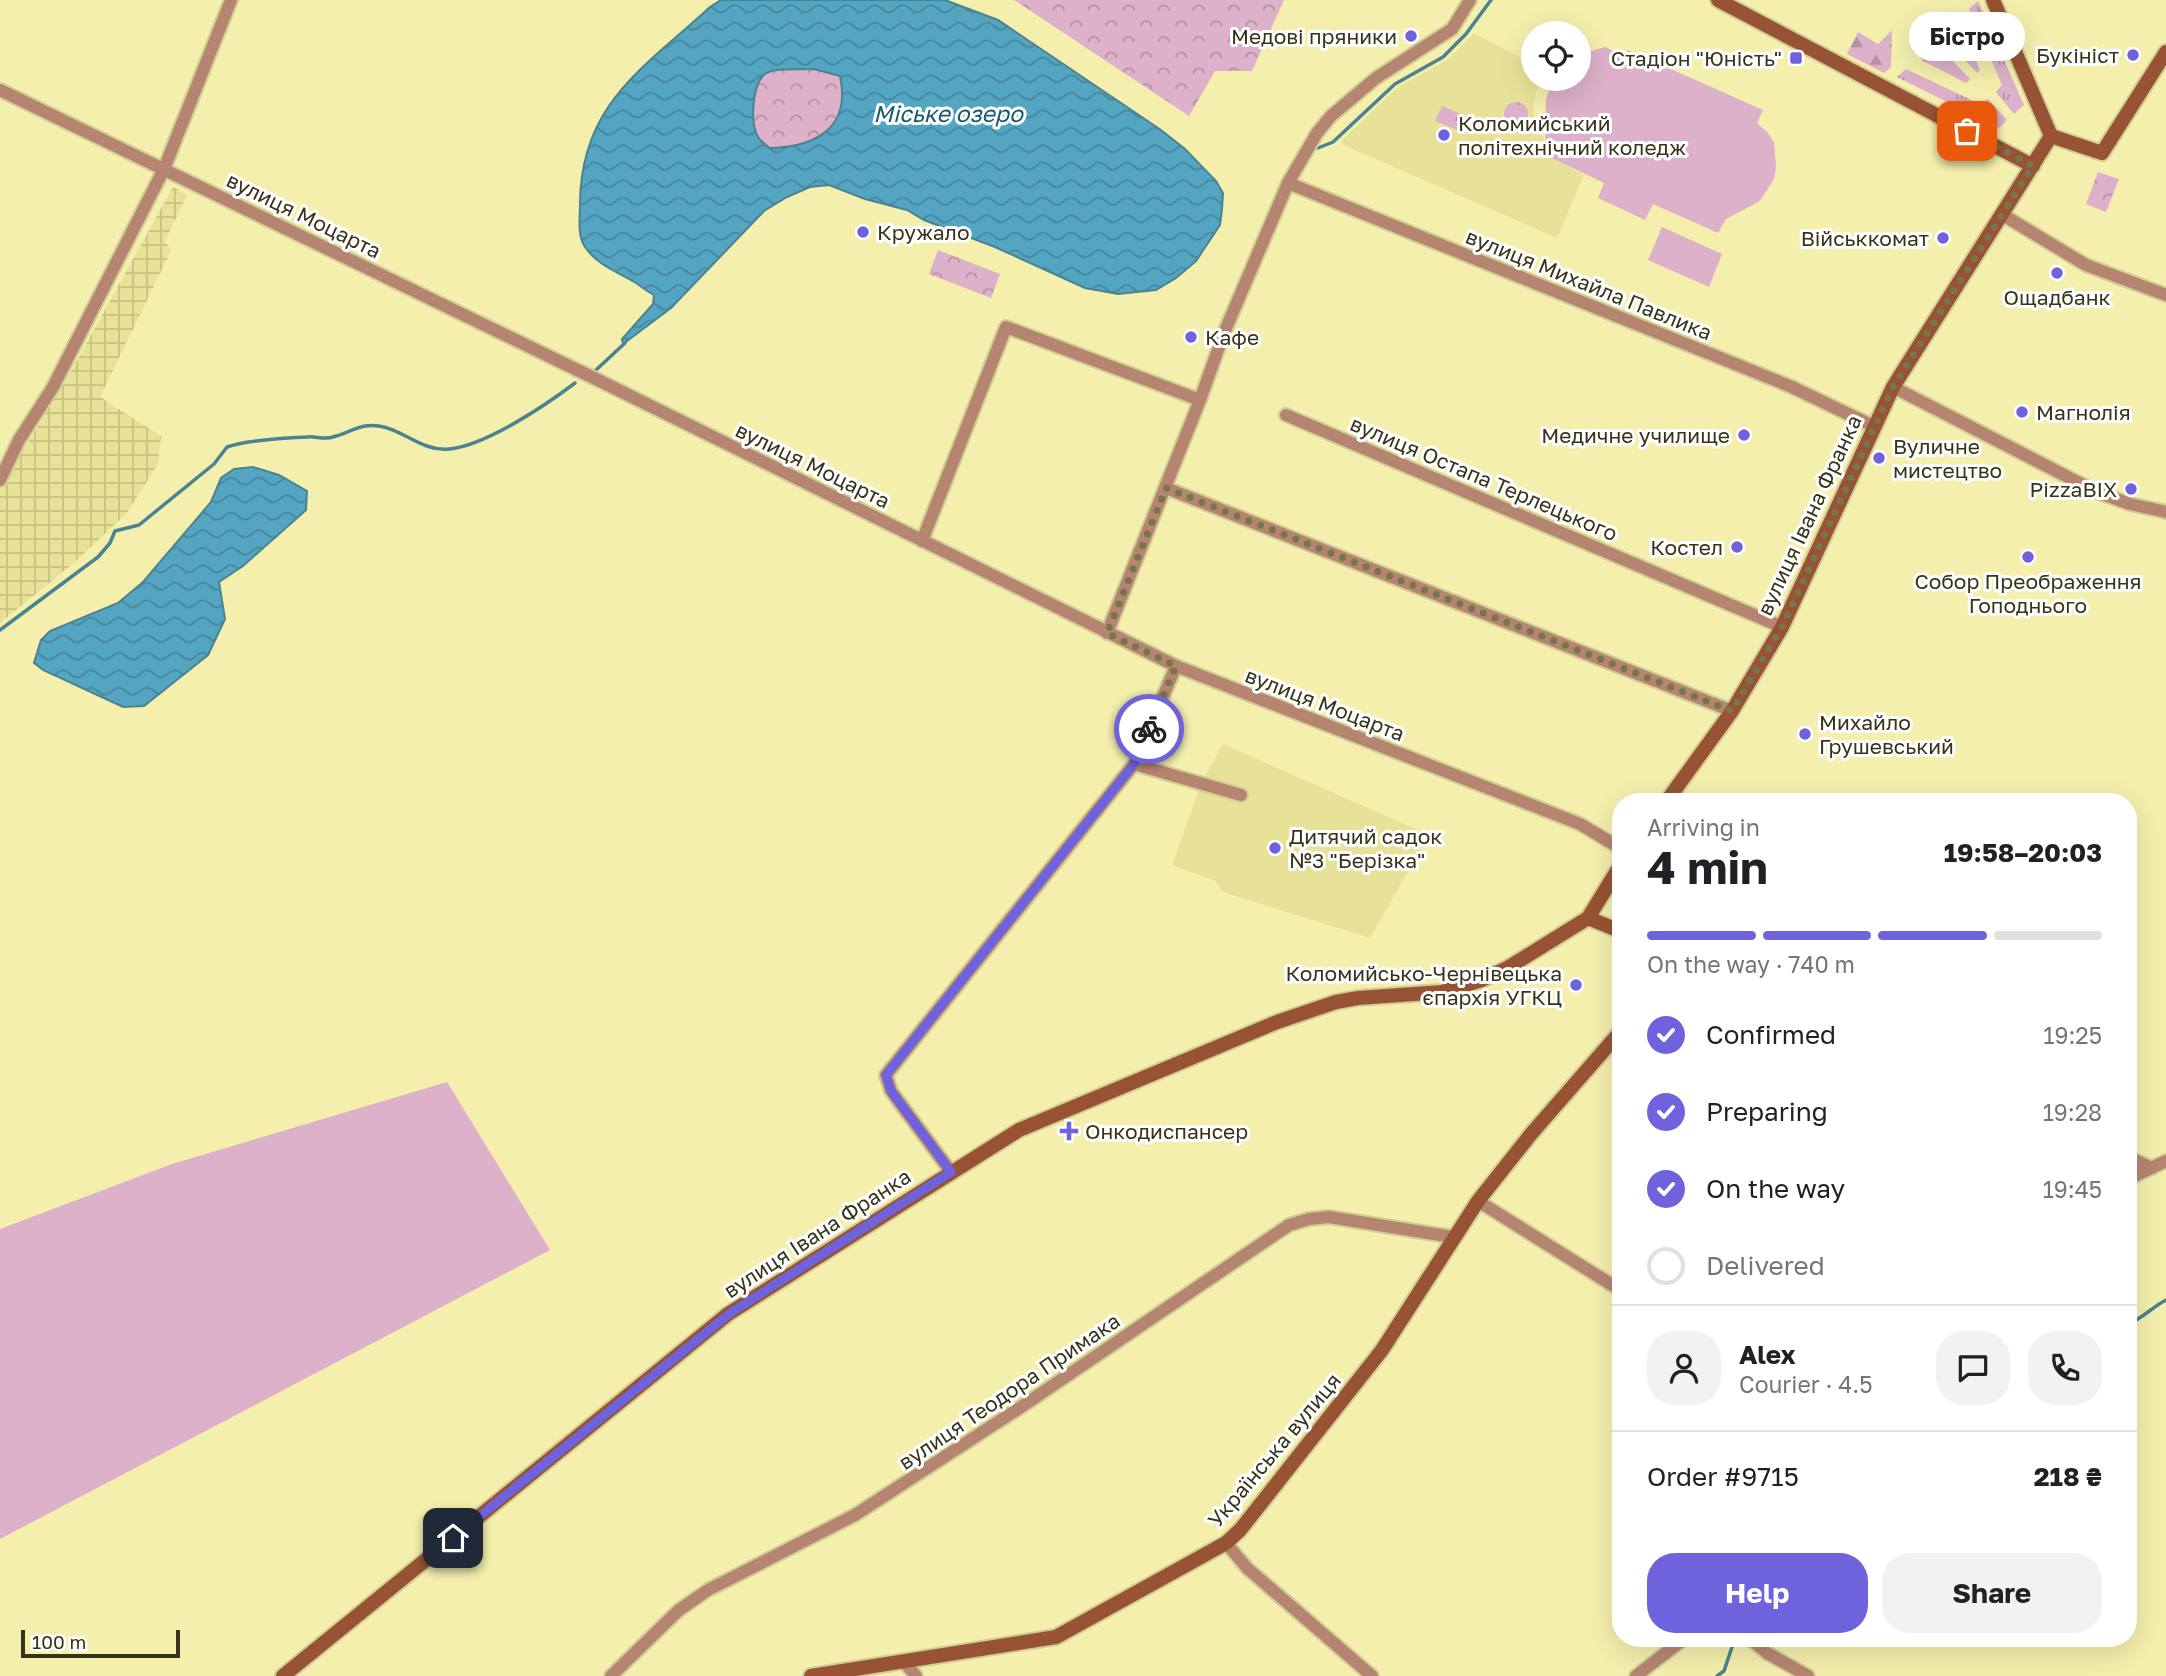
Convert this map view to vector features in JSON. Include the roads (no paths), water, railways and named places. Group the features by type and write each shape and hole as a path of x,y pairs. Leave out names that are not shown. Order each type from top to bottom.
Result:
{"street":[{"path":"0,480 19,440 53,387 164,169 231,0"},
{"path":"1107,633 1166,488 1229,320 1288,183 1317,133 1338,110 1376,78 1452,29 1471,0"},
{"path":"1718,0 2033,166"},
{"path":"1993,0 2051,136 2102,153 2166,52"},
{"name":"вулиця Моцарта","path":"0,90 1176,666 1580,824 1612,843"},
{"name":"вулиця Івана Франка","path":"1673,793 1732,711 1782,627 1893,387 2051,136"},
{"name":"вулиця Михайла Павлика","path":"1288,183 1792,387 1874,426"},
{"path":"2003,215 2087,265 2166,295"},
{"path":"922,541 1006,327 1200,400"},
{"path":"1893,387 2097,492 2130,504 2166,512"},
{"name":"вулиця Остапа Терлецького","path":"1286,415 1782,627"},
{"path":"1166,488 1732,711"},
{"path":"951,1172 891,1091 886,1075 1134,764 1176,666"},
{"path":"1134,764 1241,795"},
{"name":"вулиця Івана Франка","path":"283,1676 729,1314 951,1172 1028,1126 1277,1022 1348,999 1449,991 1482,980 1509,967 1588,918 1612,879"},
{"path":"1588,918 1612,928"},
{"name":"Українська вулиця","path":"811,1676 1056,1637 1226,1543 1240,1530 1382,1350 1478,1201 1531,1134 1612,1041"},
{"path":"2137,1161 2151,1168"},
{"path":"2137,1175 2166,1161"},
{"path":"1478,1201 1612,1285"},
{"name":"вулиця Теодора Примака","path":"611,1676 679,1611 708,1590 855,1515 1021,1407 1289,1225 1329,1217 1453,1237"},
{"path":"1226,1543 1247,1568 1372,1676"},
{"path":"1636,1676 1673,1647"},
{"path":"1760,1647 1808,1676"},
{"path":"905,1662 916,1676"}],"water":[{"name":"Міське озеро","path":"721,0 945,0 998,20 1185,149 1216,181 1223,193 1220,225 1196,261 1176,278 1156,290 1118,294 1085,288 995,247 924,220 907,210 865,199 829,185 810,187 764,211 671,308 623,344 622,339 653,304 654,295 602,264 585,247 580,226 583,170 591,140 620,91 710,7","holes":["814,69 840,76 840,109 835,121 826,131 802,144 787,147 770,148 759,138 755,131 754,104 757,86 765,74 781,70"]},
{"path":"253,467 279,475 307,491 306,510 243,566 219,582 225,619 208,655 144,706 123,707 43,670 34,663 41,640 50,631 118,603 143,582 211,502 221,478 234,469"}],"waterway":[{"path":"1318,148 1333,142 1395,84 1443,57 1466,34 1491,0"},
{"path":"596,370 625,343"},
{"path":"0,630 98,557 110,543 115,531 139,525 214,464 227,447 266,440 330,438 372,425 396,431 430,447 449,449 480,441 497,433 575,383"},
{"path":"2137,1320 2166,1300"},
{"path":"1717,1676 1724,1671 1732,1647"}],"place":[{"name":"Медові пряники","path":"1411,36"},
{"name":"Букініст","path":"2133,55"},
{"name":"Стадіон \"Юність\"","path":"1796,58"},
{"name":"Бістро","path":"1967,131"},
{"name":"Коломийський політехнічний коледж","path":"1444,135"},
{"name":"Кружало","path":"863,232"},
{"name":"Військкомат","path":"1943,238"},
{"name":"Ощадбанк","path":"2057,273"},
{"name":"Кафе","path":"1191,337"},
{"name":"Магнолія","path":"2022,412"},
{"name":"Медичне училище","path":"1744,435"},
{"name":"Вуличне мистецтво","path":"1879,458"},
{"name":"PizzaBIX","path":"2131,489"},
{"name":"Костел","path":"1737,547"},
{"name":"Собор Преображення Гоподнього","path":"2028,557"},
{"name":"Михайло Грушевський","path":"1805,734"},
{"name":"Дитячий садок №3 \"Берізка\"","path":"1275,848"},
{"name":"Коломийсько-Чернівецька єпархія УГКЦ","path":"1576,985"},
{"name":"Онкодиспансер","path":"1069,1131"}]}
